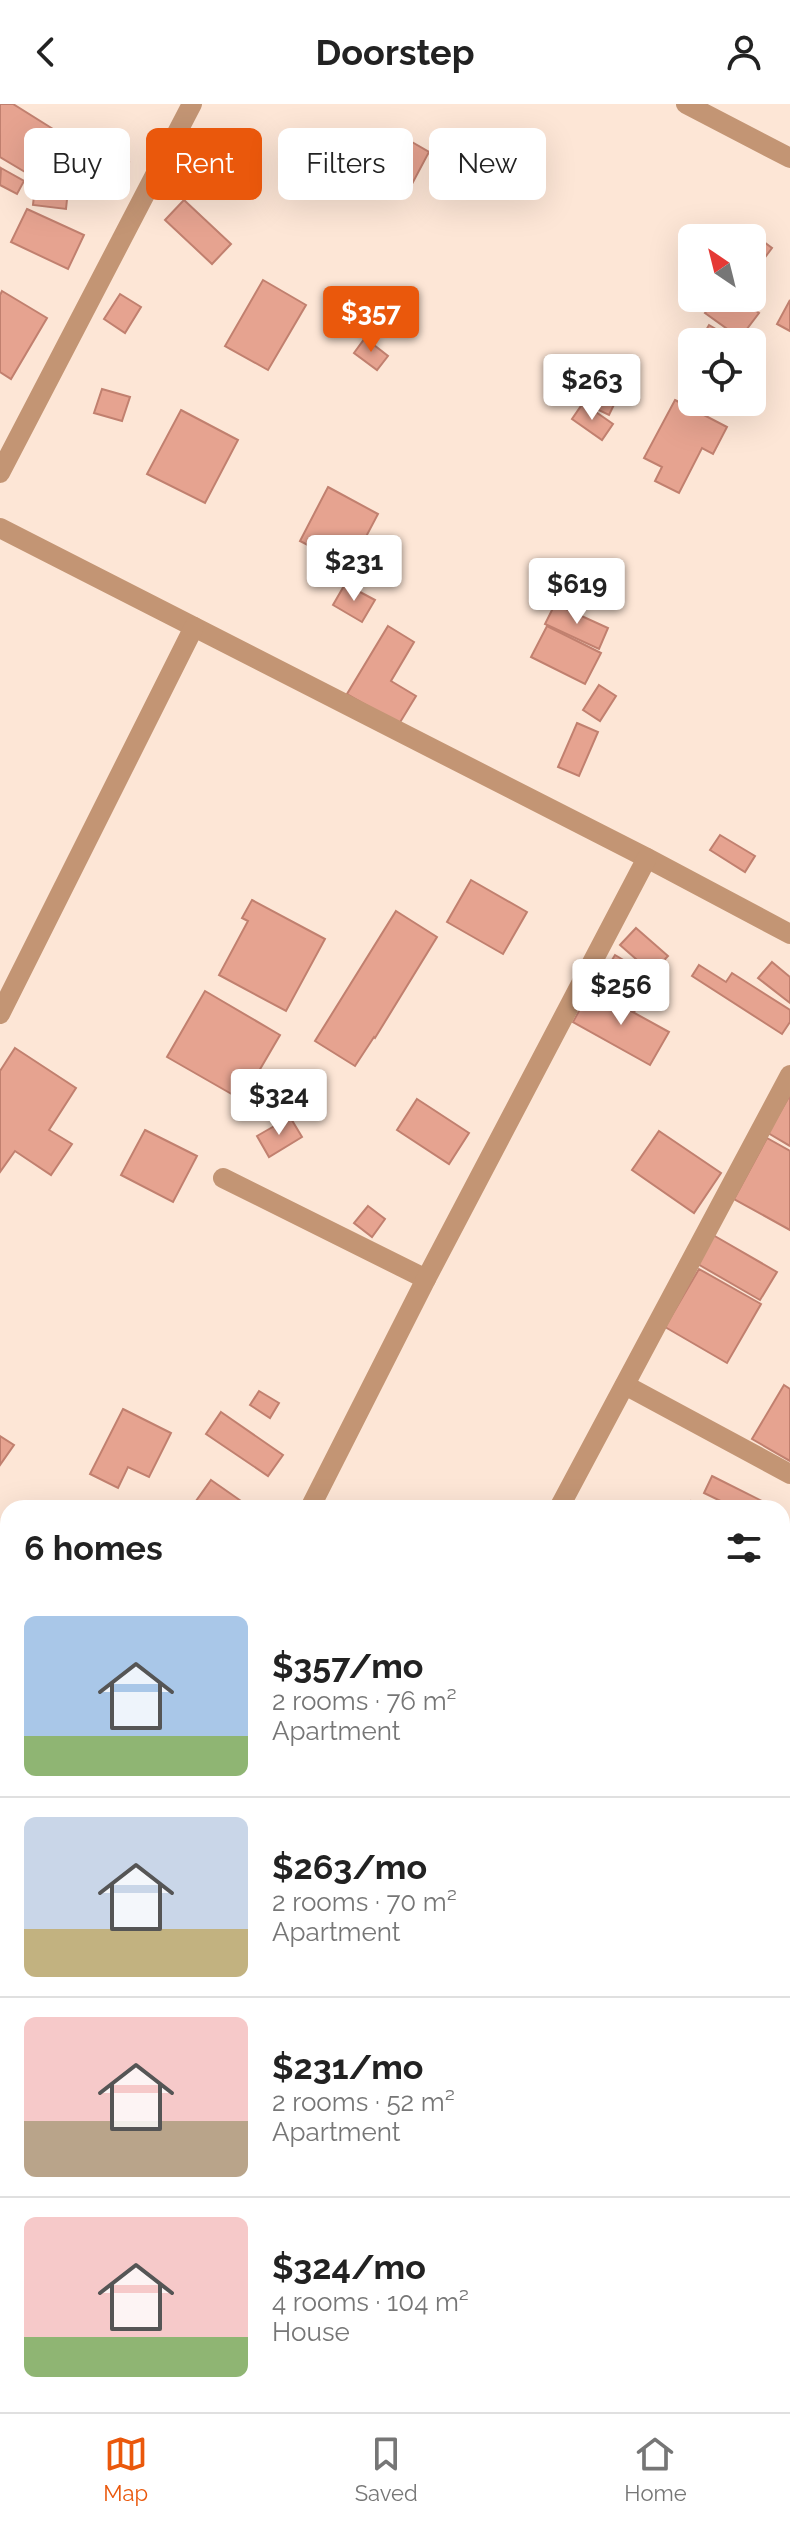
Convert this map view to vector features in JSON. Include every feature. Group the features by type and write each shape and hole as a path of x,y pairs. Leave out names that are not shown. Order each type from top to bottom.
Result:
{"street":[{"path":"0,473 192,104"},
{"path":"686,104 790,158"},
{"path":"0,528 790,934"},
{"path":"0,1014 194,627"},
{"path":"314,1500 647,858"},
{"path":"563,1500 790,1075"},
{"path":"223,1178 426,1279"},
{"path":"625,1385 790,1474"}],"building":[{"path":"0,104 13,104 51,128 24,128 24,171 0,157"},
{"path":"413,143 429,152 413,182"},
{"path":"1,168 24,181 17,194 0,185"},
{"path":"34,200 67,200 66,209 33,205"},
{"path":"184,200 231,244 212,264 165,220"},
{"path":"27,209 84,235 68,269 11,242"},
{"path":"263,280 306,305 268,370 225,346"},
{"path":"2,291 47,318 11,379 0,372"},
{"path":"120,294 141,307 125,333 104,319"},
{"path":"790,300 790,331 777,324"},
{"path":"705,313 759,313 748,328 726,328"},
{"path":"365,338 388,356 377,370 354,353"},
{"path":"603,362 629,374 609,415 584,403"},
{"path":"102,389 130,397 122,421 94,413"},
{"path":"675,400 678,402 678,416 706,416 727,427 713,454 702,448 679,493 655,481 662,467 644,458"},
{"path":"583,403 613,424 602,440 572,419"},
{"path":"181,410 238,440 205,503 147,474"},
{"path":"328,487 378,514 350,567 300,541"},
{"path":"345,584 375,600 362,622 333,605"},
{"path":"555,604 608,628 599,649 545,624"},
{"path":"388,626 414,642 391,681 416,696 399,724 347,694"},
{"path":"547,626 601,653 585,684 531,657"},
{"path":"599,685 616,696 600,721 583,710"},
{"path":"577,723 598,732 579,776 558,767"},
{"path":"720,835 755,856 745,872 710,850"},
{"path":"471,880 527,912 503,954 447,922"},
{"path":"252,900 325,939 286,1011 219,975 248,921 242,918"},
{"path":"396,911 437,937 355,1066 315,1041"},
{"path":"636,928 668,956 652,973 620,945"},
{"path":"615,955 654,978 634,1012 595,988"},
{"path":"772,962 790,977 790,1003 758,978"},
{"path":"699,965 726,982 732,973 790,1010 790,1022 782,1034 692,976"},
{"path":"591,989 669,1032 650,1065 573,1022"},
{"path":"205,991 280,1035 242,1100 167,1057"},
{"path":"15,1048 76,1088 49,1130 72,1144 51,1175 15,1151 0,1172 0,1071"},
{"path":"790,1095 790,1146 768,1133"},
{"path":"417,1099 469,1133 449,1164 397,1130"},
{"path":"290,1117 302,1137 269,1157 257,1136"},
{"path":"145,1130 197,1156 173,1202 121,1175"},
{"path":"659,1131 721,1173 694,1213 632,1170"},
{"path":"767,1138 790,1151 790,1230 734,1199"},
{"path":"368,1206 385,1219 372,1237 354,1223"},
{"path":"713,1235 777,1272 760,1300 696,1263"},
{"path":"699,1269 761,1304 727,1363 665,1327"},
{"path":"784,1385 790,1389 790,1461 752,1439"},
{"path":"259,1391 279,1403 270,1418 250,1405"},
{"path":"123,1409 171,1433 149,1477 128,1467 118,1488 90,1474"},
{"path":"221,1412 283,1455 268,1476 206,1434"},
{"path":"0,1436 14,1445 0,1465"},
{"path":"712,1476 760,1500 718,1500 704,1493"},
{"path":"211,1480 240,1500 197,1500"}]}
